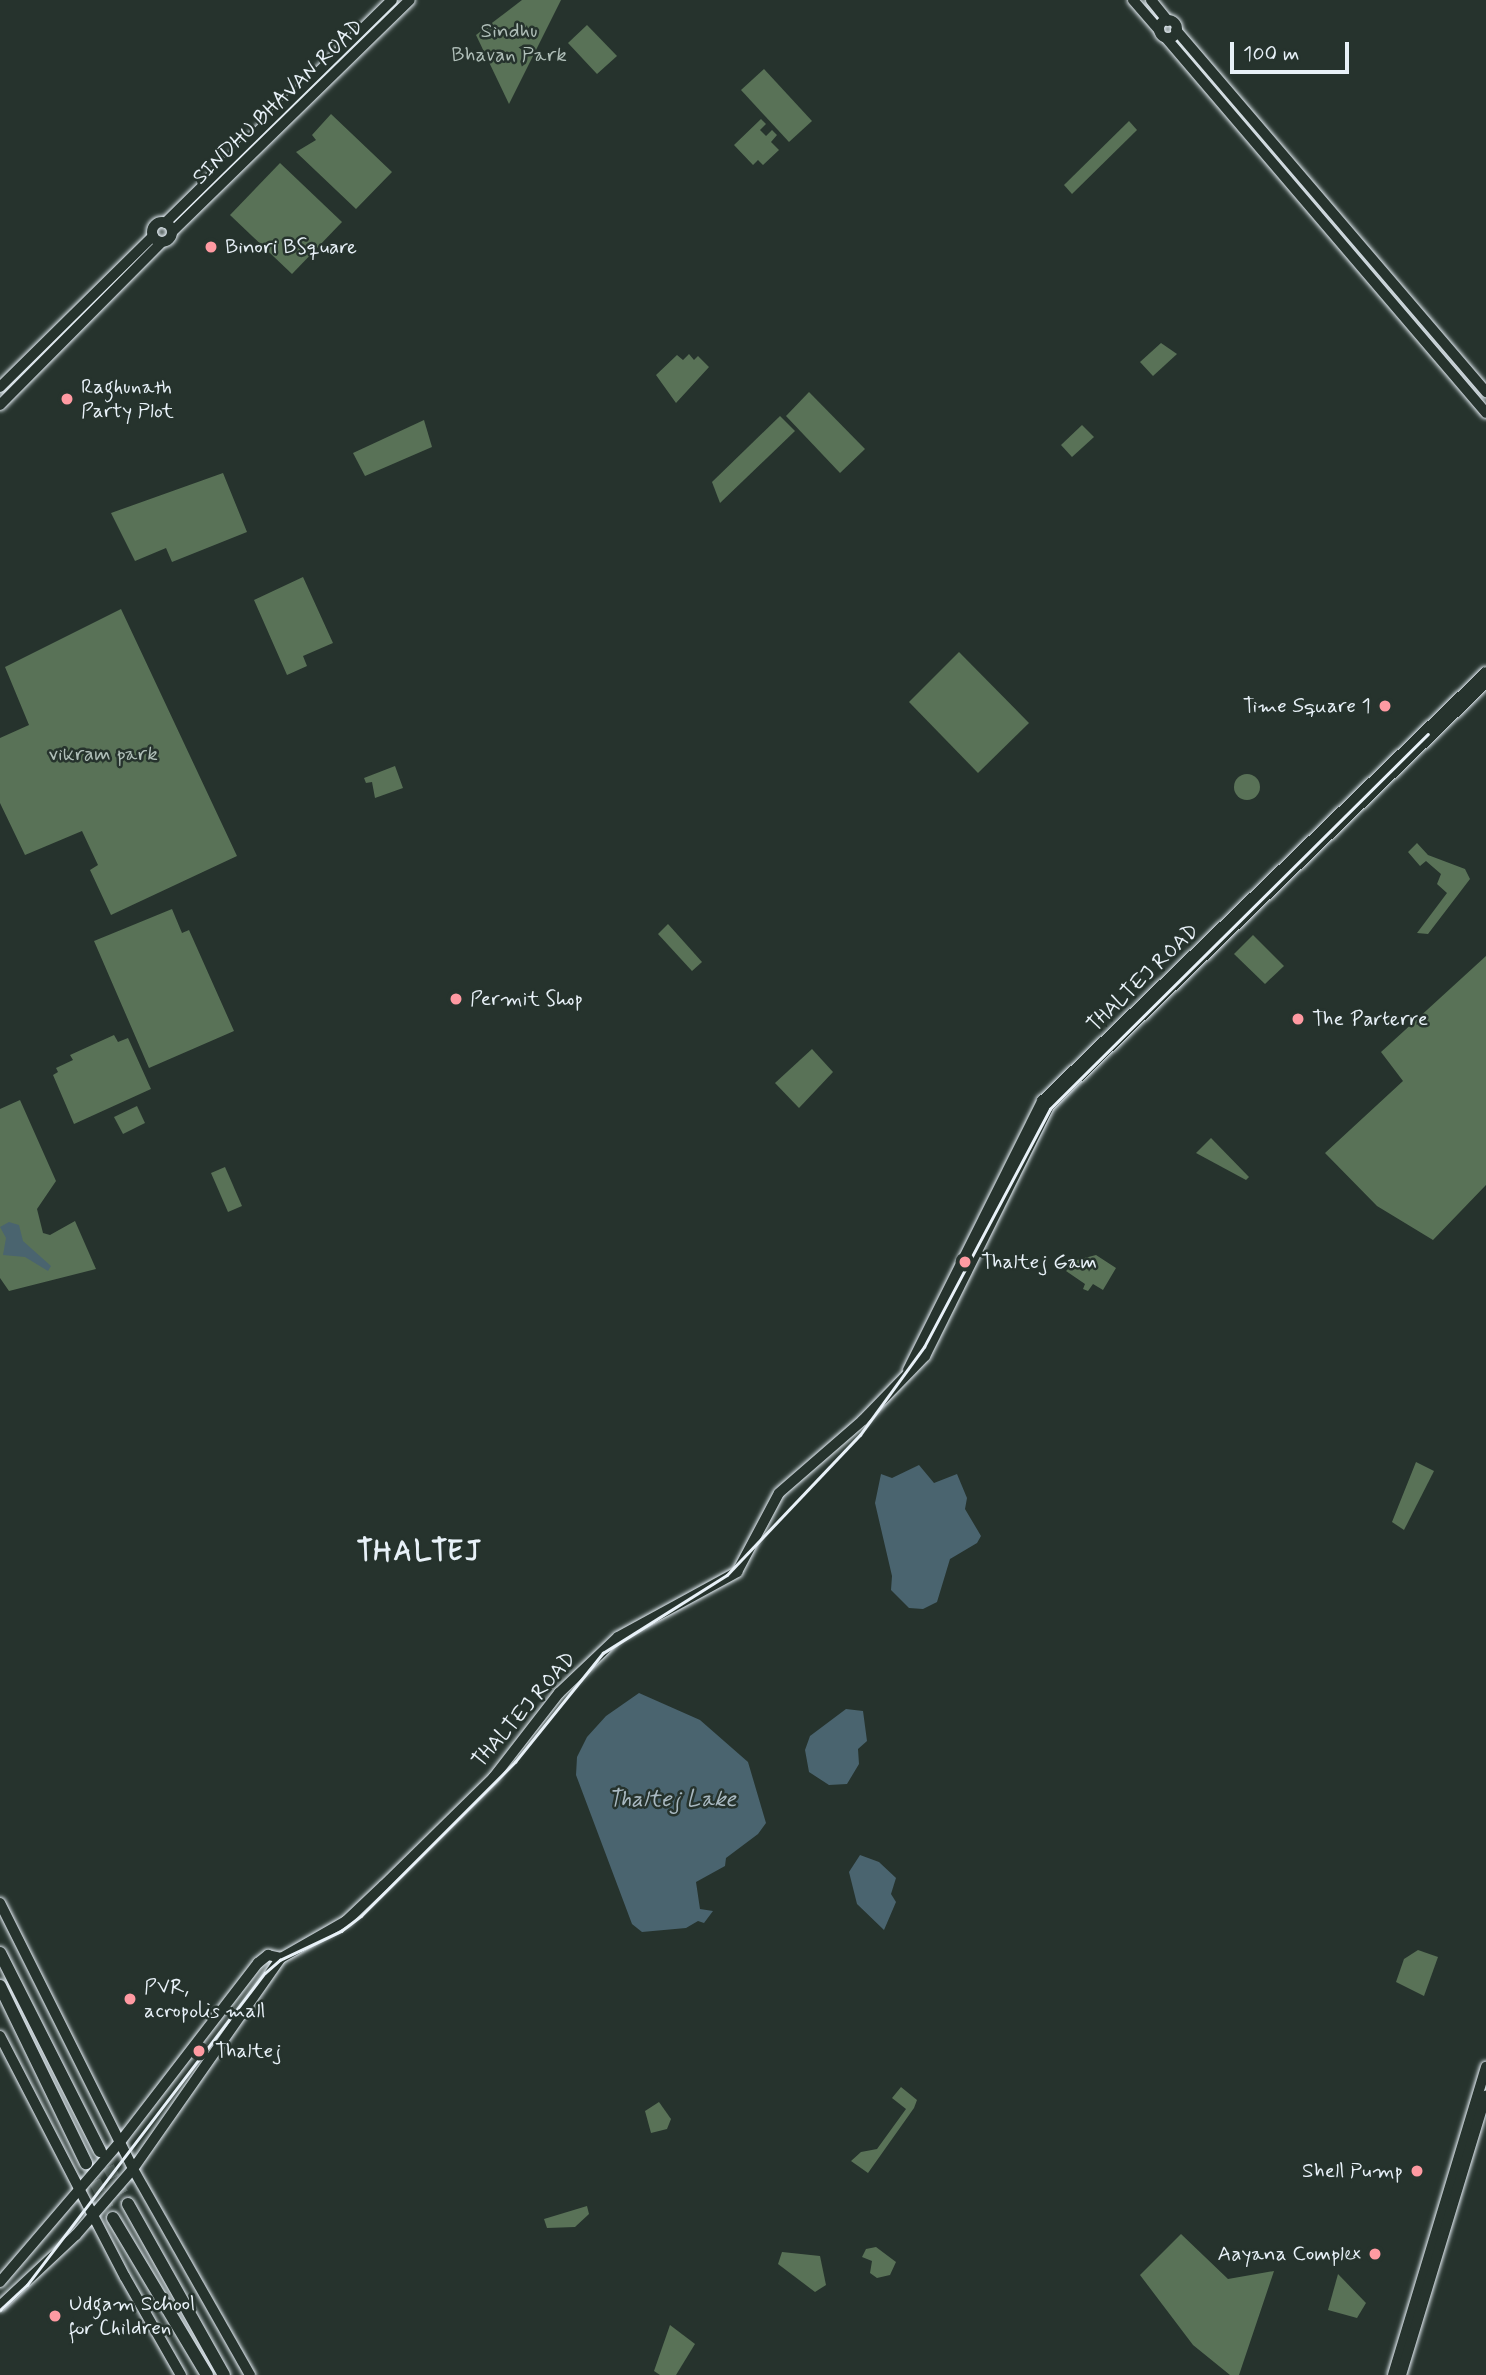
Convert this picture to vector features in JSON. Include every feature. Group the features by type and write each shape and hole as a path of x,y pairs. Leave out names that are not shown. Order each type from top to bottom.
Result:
{"highway":[{"path":"0,1953 100,2151"},
{"path":"0,1986 86,2162"},
{"path":"128,2204 224,2375"},
{"path":"113,2218 207,2375"}],"main road":[{"name":"SINDHU BHAVAN ROAD","path":"391,0 165,223 155,225 157,239 172,232 410,0"},
{"path":"1133,0 1486,413"},
{"path":"1150,0 1486,392"},
{"path":"1163,34 1168,21"},
{"path":"1163,34 1176,30"},
{"path":"165,223 172,232"},
{"path":"0,387 157,239"},
{"path":"0,405 157,239"},
{"name":"THALTEJ ROAD","path":"908,1370 1042,1101 1486,672"},
{"name":"THALTEJ ROAD","path":"0,2306 93,2216 133,2169 281,1958 346,1921 384,1885 493,1778 559,1693 618,1637 737,1572 779,1493 863,1420 908,1370 925,1356 1049,1106 1486,683"},
{"path":"0,1903 133,2169 250,2375"},
{"name":"THALTEJ ROAD","path":"120,2142 258,1963 268,1955 281,1958"},
{"path":"0,2036 93,2216 181,2375"},
{"path":"1393,2375 1486,2067"},
{"path":"1401,2375 1486,2096"},
{"path":"0,2282 120,2142"}],"green space":[{"name":"Sindhu Bhavan Park","path":"522,0 561,0 509,104 476,35"},
{"path":"587,25 617,56 597,74 568,43"},
{"path":"764,69 812,121 789,142 741,90"},
{"path":"331,114 392,172 356,209 296,152 316,140 312,135"},
{"path":"761,119 766,124 760,130 766,136 772,130 777,135 771,142 779,150 763,165 758,160 753,165 734,145"},
{"path":"1129,121 1137,130 1072,194 1064,185"},
{"path":"280,163 342,222 292,274 230,215"},
{"path":"1161,343 1177,354 1153,376 1140,362"},
{"path":"689,354 694,360 698,356 709,367 676,403 656,375 677,355 683,360"},
{"path":"809,392 865,449 840,473 786,416"},
{"path":"780,416 795,431 720,503 712,482"},
{"path":"424,420 432,447 365,476 353,453"},
{"path":"1082,425 1094,437 1072,457 1061,445"},
{"path":"223,473 247,532 172,562 166,548 135,561 111,513"},
{"path":"303,577 333,643 303,656 307,666 287,675 254,600"},
{"name":"vikram park","path":"121,609 237,856 111,915 90,870 98,865 82,831 25,855 0,803 0,738 29,725 5,667"},
{"path":"959,652 1029,723 978,773 909,702"},
{"path":"395,766 403,788 375,798 372,782 366,783 364,778"},
{"path":"1247,774 1256,778 1260,787 1256,796 1247,800 1238,796 1234,787 1238,778"},
{"path":"1417,843 1428,855 1465,869 1470,879 1428,934 1417,933 1447,893 1437,884 1441,874 1426,861 1420,866 1408,852"},
{"path":"172,909 182,933 189,930 234,1031 149,1068 94,941"},
{"path":"668,924 702,962 692,971 658,934"},
{"path":"1253,935 1284,966 1265,984 1234,954"},
{"path":"1486,956 1486,1185 1433,1240 1377,1206 1325,1153 1403,1081 1381,1052"},
{"path":"114,1035 118,1042 128,1038 151,1089 74,1124 53,1075 58,1072 56,1068 73,1060 70,1055"},
{"path":"812,1049 833,1072 799,1108 775,1083"},
{"path":"20,1100 56,1181 37,1209 43,1233 50,1235 75,1221 96,1269 9,1291 0,1278 0,1109"},
{"path":"137,1106 145,1123 123,1134 114,1117"},
{"path":"1211,1138 1249,1177 1246,1180 1196,1153"},
{"path":"225,1167 242,1206 228,1212 211,1173"},
{"path":"1096,1255 1116,1268 1103,1290 1093,1284 1088,1291 1083,1289 1085,1284 1066,1271 1077,1260"},
{"path":"1416,1462 1434,1471 1404,1530 1392,1522"},
{"path":"1418,1950 1438,1957 1424,1996 1396,1982 1404,1959"},
{"path":"901,2087 917,2100 914,2108 868,2173 851,2161 861,2152 877,2149 906,2109 892,2098"},
{"path":"659,2102 671,2119 667,2129 651,2133 645,2111"},
{"path":"587,2206 589,2214 575,2227 547,2228 544,2219"},
{"path":"1181,2234 1228,2279 1274,2271 1239,2375 1230,2375 1193,2345 1140,2275"},
{"path":"876,2247 896,2262 890,2275 877,2278 870,2273 872,2261 862,2257 866,2249"},
{"path":"782,2252 820,2256 826,2285 815,2292 778,2264"},
{"path":"1338,2274 1366,2303 1357,2318 1328,2310"},
{"path":"670,2325 695,2344 676,2375 660,2375 654,2371"}],"water":[{"path":"9,1222 19,1225 23,1241 51,1266 48,1271 25,1257 3,1255 6,1238 0,1227"},
{"path":"919,1465 934,1483 957,1474 967,1498 965,1509 981,1536 977,1543 950,1559 937,1602 923,1609 909,1608 891,1590 892,1576 875,1503 881,1474 892,1478"},
{"name":"Thaltej Lake","path":"639,1693 700,1720 748,1762 766,1823 758,1834 726,1858 725,1866 696,1882 700,1909 713,1911 704,1923 698,1921 686,1928 642,1932 632,1924 576,1775 577,1757 587,1737 606,1716"},
{"path":"846,1709 863,1711 867,1741 858,1749 859,1764 847,1784 829,1785 809,1772 805,1750 810,1736"},
{"path":"860,1855 879,1862 896,1878 891,1894 896,1902 884,1930 857,1904 849,1872"}],"tunnel":[{"path":"100,2151 128,2204"},
{"path":"87,2165 113,2218"}],"railway":[{"path":"0,2310 27,2285 265,1973 280,1960 341,1931 361,1916 515,1762 603,1653 727,1575 860,1435 924,1347 1050,1109 1428,734"}],"place":[{"name":"Binori BSquare","path":"211,247"},
{"name":"Raghunath Party Plot","path":"67,399"},
{"name":"Time Square 1","path":"1385,706"},
{"name":"Permit Shop","path":"456,999"},
{"name":"The Parterre","path":"1298,1019"},
{"name":"Thaltej Gam","path":"965,1262"},
{"name":"PVR, acropolis mall","path":"130,1999"},
{"name":"Thaltej","path":"199,2051"},
{"name":"Shell Pump","path":"1417,2171"},
{"name":"Aayana Complex","path":"1375,2254"},
{"name":"Udgam School for Children","path":"55,2316"}],"district":[{"name":"THALTEJ","path":"420,1553"}]}
